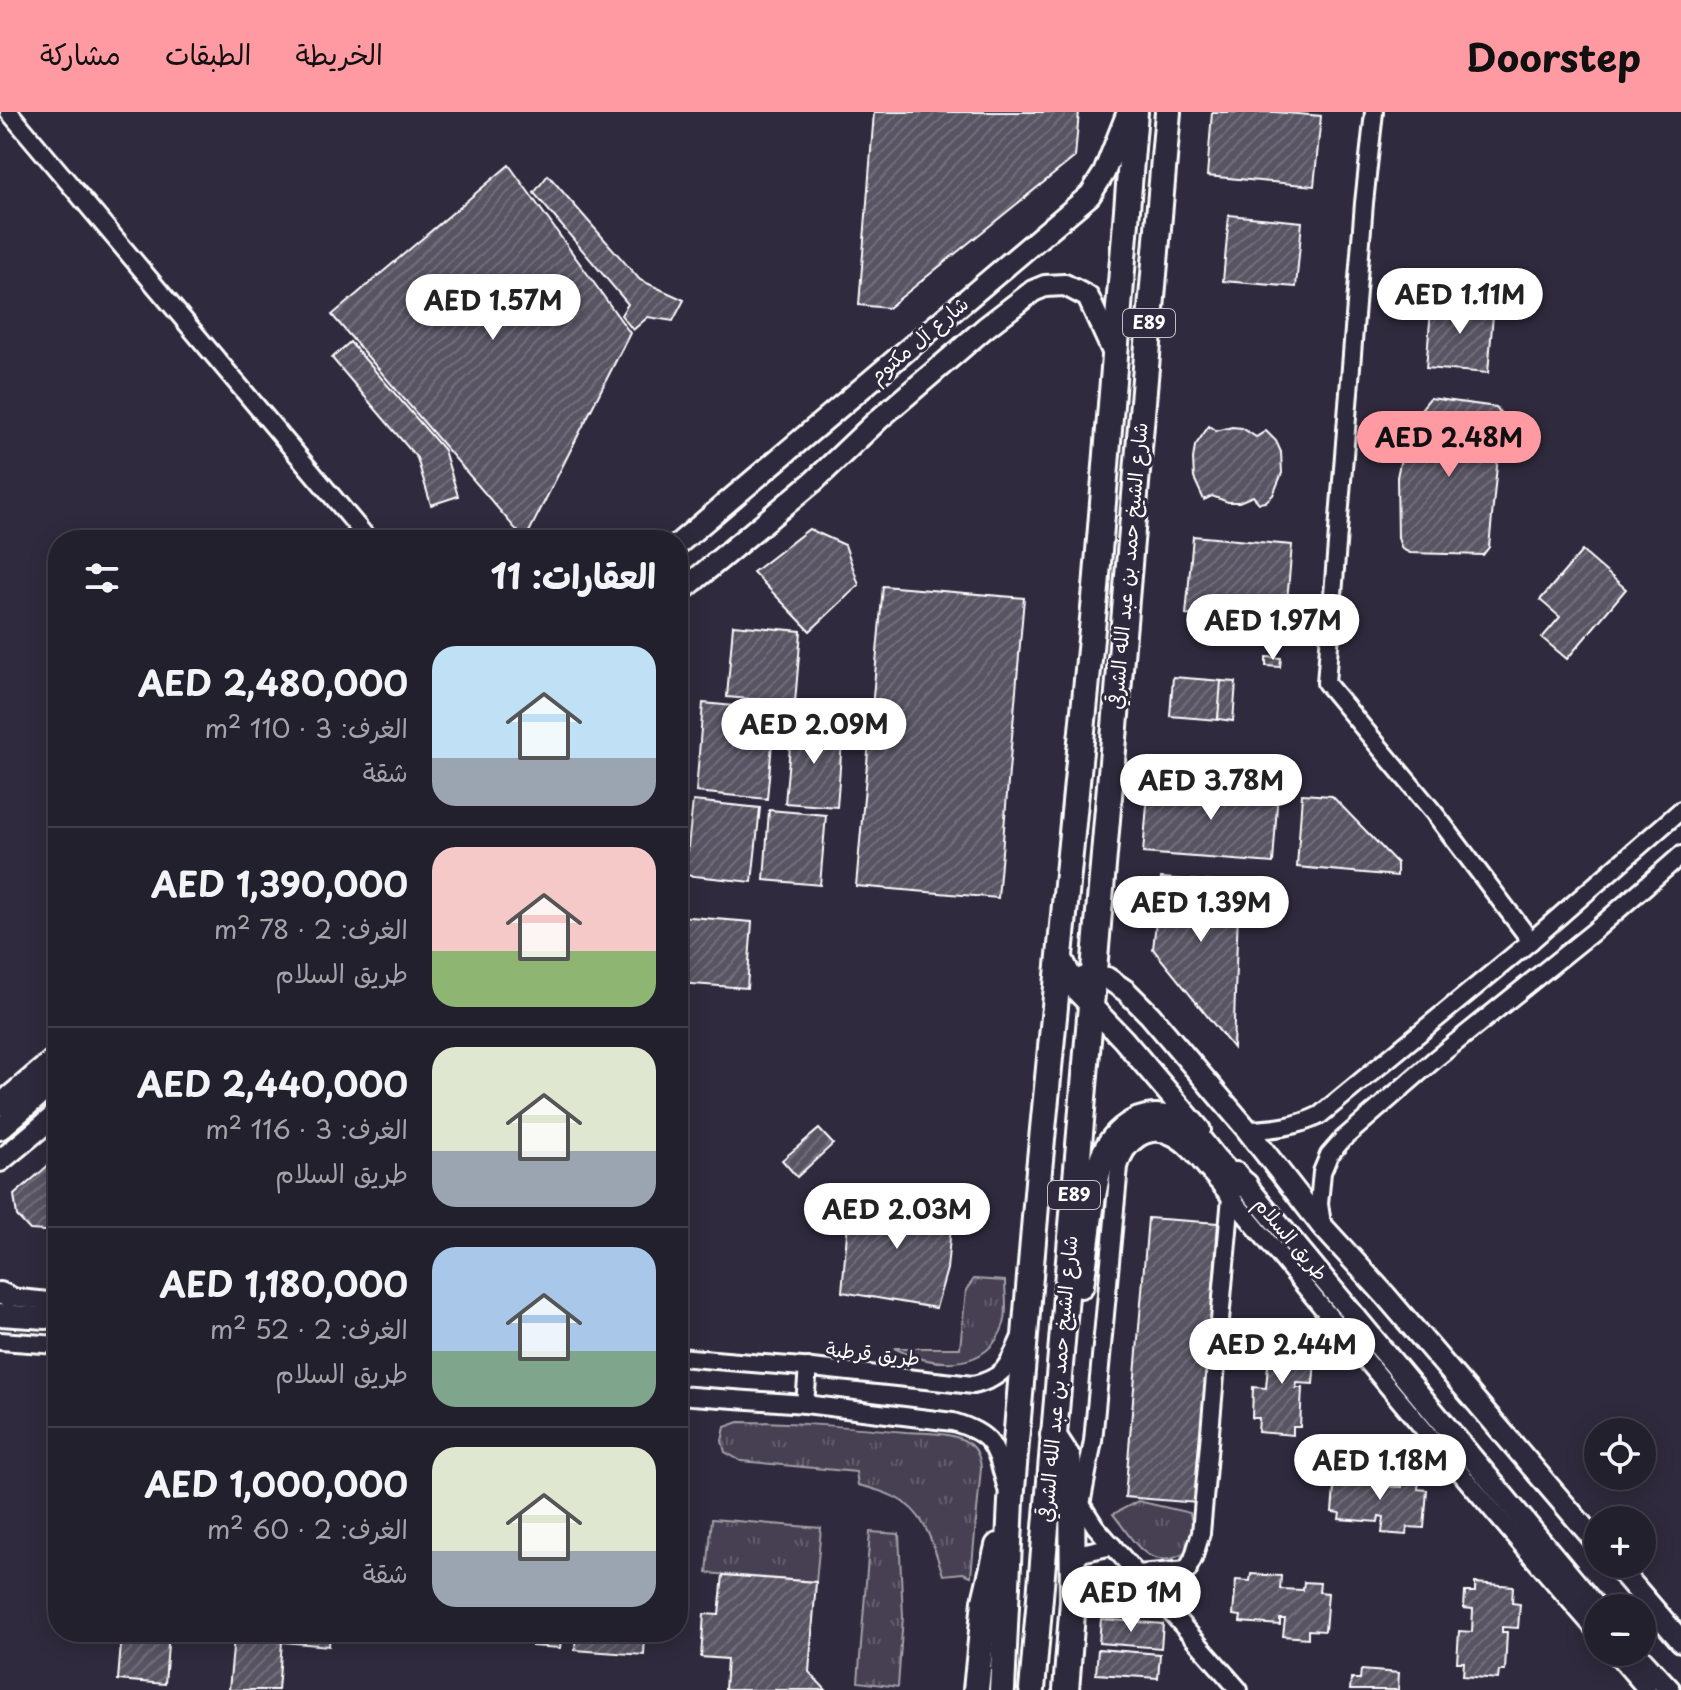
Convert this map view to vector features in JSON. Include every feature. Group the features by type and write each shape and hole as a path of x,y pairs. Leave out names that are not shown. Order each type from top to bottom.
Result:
{"highway":[{"name":"شارع الشيخ حمد بن عبد الله الشرقي","path":"1002,1690 1011,1501 1135,112"},
{"name":"شارع الشيخ حمد بن عبد الله الشرقي","path":"1032,1690 1091,1006 1082,979 1097,938 1168,112"},
{"path":"1086,684 1091,702 1091,729 1074,947 1089,952 1097,938"},
{"path":"1052,1038 1059,1027 1065,1025 1072,1027 1077,1034 1057,1252 1062,1329"},
{"path":"1057,1384 1078,1306 1099,1167 1106,1149 1119,1132 1140,1119 1167,1118 1182,1124 1225,1171 1238,1191"},
{"path":"1053,1435 1068,1458 1076,1497 1066,1690"},
{"path":"976,1690 985,1601 1011,1501"}],"main road":[{"name":"شارع آل مكتوم","path":"688,536 1090,195 1104,173 1128,112"},
{"name":"شارع آل مكتوم","path":"688,586 814,481 878,420 985,328 1033,291 1045,286 1065,285 1080,291 1093,303 1115,357"},
{"path":"976,292 991,301 991,314 985,328"},
{"path":"1056,1004 1064,989 1082,979 1060,953"},
{"name":"طريق السلام","path":"1082,979 1107,978 1134,998 1247,1130 1322,1226 1584,1528"},
{"name":"طريق السلام","path":"1091,1006 1123,1039 1238,1191 1480,1466 1584,1594"},
{"path":"0,1105 48,1064"},
{"path":"0,1129 48,1088"},
{"path":"0,1161 48,1121"},
{"path":"2,1300 48,1317"},
{"path":"1627,1578 1681,1641"},
{"path":"1648,1666 1670,1690"}],"street":[{"path":"9,112 361,530"},
{"path":"1374,112 1326,683 1435,814 1531,941"},
{"path":"1247,1130 1301,1125 1320,1115 1531,941 1681,810"},
{"path":"1322,1226 1319,1188 1322,1172 1329,1155 1343,1139 1681,855"},
{"path":"1431,1025 1423,1037 1424,1050 1432,1054 1442,1053"},
{"path":"1239,1690 1113,1546 1076,1497 1093,1441 1119,1167 1131,1144 1141,1136 1155,1133 1171,1136 1183,1144 1238,1191 1455,1469 1584,1617"},
{"path":"1166,1606 1188,1570 1201,1533 1229,1237 1238,1191"},
{"path":"2,1300 48,1302"},
{"name":"طريق قرطبة","path":"688,1358 973,1385 998,1376 1008,1366 1028,1320"},
{"path":"0,1341 48,1344"},
{"path":"805,1404 808,1367"},
{"path":"688,1396 805,1404 953,1422 970,1427 990,1439 1011,1501"},
{"path":"1455,1469 1480,1466"},
{"path":"1072,1555 1113,1546"},
{"path":"1137,1574 1188,1570"},
{"path":"1626,1666 1647,1690"}],"green space":[{"path":"974,1279 1005,1281 1004,1324 985,1352 971,1359 941,1362 894,1348 960,1348 966,1290"},
{"path":"739,1422 938,1434 953,1436 970,1444 977,1453 981,1468 971,1576 963,1573 943,1575 931,1539 916,1514 894,1497 858,1485 856,1472 741,1461 725,1452 722,1441 725,1427"},
{"path":"1138,1501 1190,1513 1193,1528 1185,1553 1172,1558 1151,1557 1135,1543 1113,1514"},
{"path":"712,1519 821,1528 816,1582 707,1573"},
{"path":"870,1532 899,1534 903,1616 898,1687 858,1682"}],"building":[{"path":"874,112 1079,112 1075,157 888,308 859,305"},
{"path":"1212,112 1321,116 1314,186 1207,176"},
{"path":"509,165 630,333 530,530 516,530 332,315"},
{"path":"548,175 640,280 684,300 673,321 648,317 633,330 621,315 628,304 534,193"},
{"path":"1229,215 1302,222 1296,287 1223,281"},
{"path":"1432,298 1494,303 1488,373 1426,368"},
{"path":"350,342 444,450 458,496 431,505 417,458 332,358"},
{"path":"1430,398 1496,407 1502,415 1489,547 1483,555 1410,553 1402,549 1398,538 1397,477 1404,444 1412,420"},
{"path":"1209,426 1216,431 1242,428 1256,437 1266,431 1276,441 1281,452 1282,473 1273,495 1265,502 1259,503 1253,496 1239,502 1212,496 1204,500 1194,478 1193,459 1195,446"},
{"path":"809,529 845,545 859,585 810,631 753,572"},
{"path":"1193,536 1292,545 1285,624 1186,615"},
{"path":"1582,551 1626,589 1567,659 1542,638 1560,617 1540,600"},
{"path":"883,586 1024,598 998,898 856,886"},
{"path":"733,625 801,631 795,703 727,697"},
{"path":"1266,657 1281,658 1280,667 1266,666"},
{"path":"1173,677 1222,681 1218,720 1170,716"},
{"path":"1221,681 1236,682 1233,721 1218,719"},
{"path":"703,703 775,710 767,799 696,792"},
{"path":"792,724 843,728 837,807 785,803"},
{"path":"1149,780 1278,790 1273,863 1143,853"},
{"path":"1302,794 1332,796 1397,863 1397,876 1297,867"},
{"path":"693,801 760,808 752,882 688,875"},
{"path":"769,810 826,815 820,885 764,880"},
{"path":"1161,878 1239,884 1233,1048 1153,949"},
{"path":"688,917 752,922 747,988 688,984"},
{"path":"819,1129 833,1144 797,1177 782,1160"},
{"path":"48,1166 48,1231 30,1230 17,1216 14,1195"},
{"path":"850,1198 953,1207 947,1269 936,1308 842,1292"},
{"path":"1148,1218 1218,1223 1197,1503 1125,1497"},
{"path":"1270,1339 1308,1342 1307,1359 1315,1360 1313,1384 1297,1383 1296,1388 1302,1388 1300,1427 1293,1427 1293,1435 1258,1432 1259,1418 1252,1418 1253,1387 1266,1388 1268,1365 1259,1364 1260,1348 1269,1348"},
{"path":"1350,1471 1380,1473 1379,1486 1402,1487 1402,1479 1419,1480 1418,1489 1427,1490 1424,1528 1407,1527 1406,1535 1382,1533 1384,1517 1379,1516 1378,1522 1339,1519 1340,1513 1332,1512 1335,1477 1349,1478"},
{"path":"1251,1574 1281,1576 1280,1589 1303,1590 1304,1582 1320,1583 1319,1592 1328,1593 1325,1631 1308,1630 1308,1638 1283,1636 1285,1619 1280,1619 1280,1625 1240,1622 1241,1616 1233,1615 1236,1580 1250,1581"},
{"path":"723,1575 816,1582 809,1672 826,1690 725,1690 727,1659 701,1657 704,1614 719,1615"},
{"path":"1475,1583 1513,1586 1512,1603 1520,1604 1518,1628 1502,1627 1502,1632 1507,1632 1505,1671 1499,1671 1498,1679 1463,1676 1464,1662 1457,1662 1459,1631 1472,1632 1473,1609 1464,1608 1465,1592 1475,1592"},
{"path":"1101,1619 1163,1624 1161,1648 1099,1643"},
{"path":"121,1642 168,1642 165,1684 118,1680"},
{"path":"234,1642 282,1642 278,1690 229,1690"},
{"path":"282,1642 329,1642 329,1646"},
{"path":"532,1642 561,1642 560,1648 532,1646"},
{"path":"575,1642 645,1642 644,1655 575,1650"},
{"path":"1098,1649 1160,1654 1158,1678 1096,1674"},
{"path":"1361,1670 1399,1673 1398,1690 1350,1690 1351,1679 1360,1679"}]}
